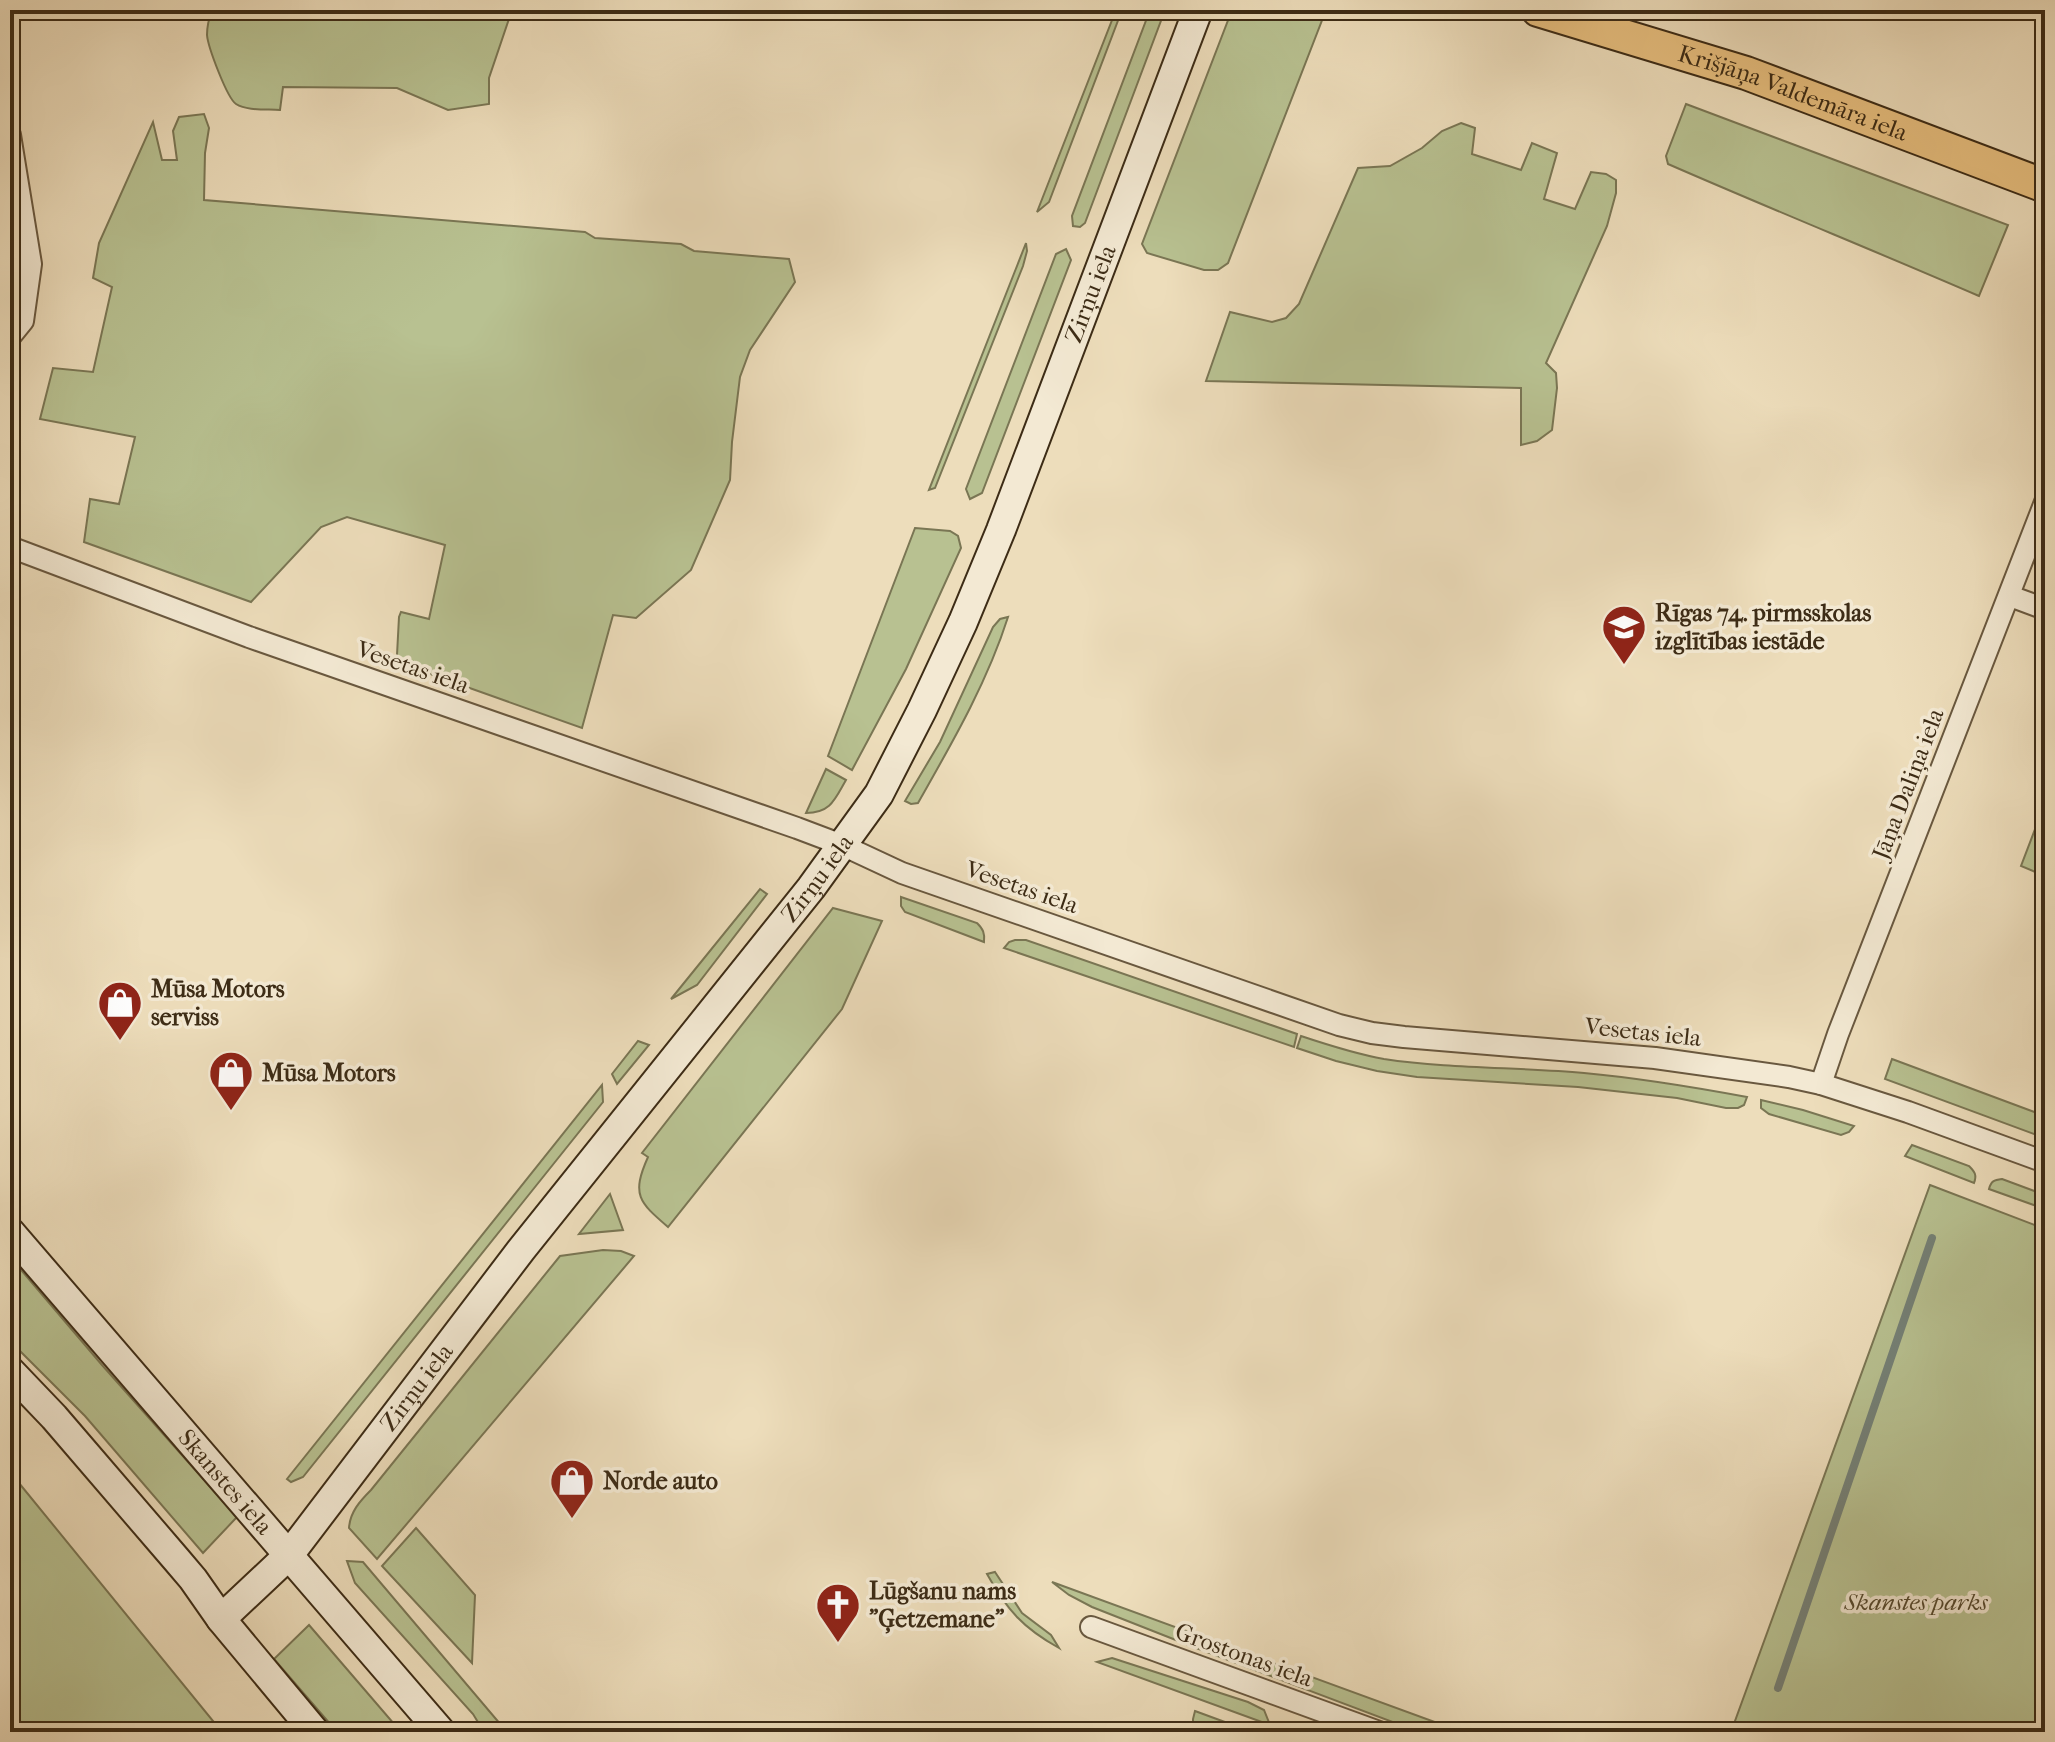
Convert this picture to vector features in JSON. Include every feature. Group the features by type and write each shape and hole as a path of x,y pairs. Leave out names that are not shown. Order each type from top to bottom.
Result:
{"main road":[{"name":"Zirņu iela","path":"221,1619 289,1555 521,1250 801,901 879,794 922,710 1001,530 1198,10"},
{"name":"Krišjāņa Valdemāra iela","path":"1538,10 1746,73 2045,186"},
{"name":"Skanstes iela","path":"10,1232 441,1732"},
{"path":"10,1371 54,1417 193,1579 221,1619 315,1732"}],"street":[{"path":"10,135 31,264 23,321 10,337"},
{"name":"Jāņa Daliņa iela","path":"1821,1084 2045,502"},
{"name":"Vesetas iela","path":"10,547 249,637 842,845 902,873 1328,1021 1372,1033 1655,1058 1821,1084 2045,1162"},
{"path":"2010,596 2045,609"},
{"name":"Grostonas iela","path":"1091,1627 1379,1732"}],"green space":[{"path":"212,10 512,10 489,78 489,104 448,110 397,88 283,87 280,110 246,108 232,100 218,72 208,41 207,28"},
{"path":"1116,10 1122,10 1049,202 1037,212"},
{"path":"1150,10 1165,10 1085,223 1080,227 1073,226 1072,216"},
{"path":"1232,10 1326,10 1228,263 1218,270 1204,270 1147,253 1142,244"},
{"path":"1686,104 2008,225 1979,296 1668,164 1666,156"},
{"path":"204,114 209,128 204,200 585,232 595,238 681,244 694,251 789,259 795,282 750,350 740,377 730,480 691,570 636,618 613,615 582,728 402,664 397,655 399,617 401,612 429,619 445,545 347,517 321,527 251,602 84,542 90,499 119,504 135,437 40,419 53,368 93,372 112,287 93,278 99,243 153,122 162,160 177,160 173,131 179,117"},
{"path":"1461,123 1475,128 1472,154 1521,170 1532,143 1557,153 1544,199 1575,209 1591,172 1606,174 1616,180 1616,193 1607,226 1546,363 1556,373 1552,430 1537,441 1521,445 1521,388 1206,381 1230,312 1272,322 1286,318 1299,304 1358,168 1390,166 1422,148 1442,131"},
{"path":"1026,243 1023,266 935,488 929,490"},
{"path":"1066,249 1071,260 982,493 970,499 966,489 1056,254"},
{"path":"915,528 950,531 958,536 961,548 906,669 852,770 828,756"},
{"path":"1008,617 968,712 918,803 905,801 940,742 993,627 1000,619"},
{"path":"826,769 846,780 827,808 806,813"},
{"path":"2045,803 2045,876 2021,866"},
{"path":"760,889 767,894 697,985 671,999"},
{"path":"901,897 977,923 983,931 984,942 905,912"},
{"path":"833,908 882,921 842,1009 668,1227 650,1211 641,1197 640,1180 648,1157 642,1153"},
{"path":"1015,940 1026,940 1297,1034 1294,1047 1004,948"},
{"path":"1301,1036 1384,1059 1605,1075 1747,1097 1744,1105 1726,1108 1677,1098 1578,1087 1417,1077 1377,1071 1297,1048"},
{"path":"638,1041 649,1045 617,1084 612,1074"},
{"path":"1892,1059 2045,1116 2045,1138 1885,1079"},
{"path":"602,1085 603,1102 303,1477 291,1482 287,1479"},
{"path":"1761,1100 1854,1126 1841,1135 1769,1114 1761,1108"},
{"path":"1912,1145 1969,1166 1975,1174 1974,1183 1905,1156"},
{"path":"2002,1179 2045,1195 2045,1209 1989,1189 1993,1181"},
{"name":"Skanstes parks","path":"1930,1185 2045,1229 2045,1732 1731,1732"},
{"path":"610,1194 623,1230 579,1234"},
{"path":"603,1250 621,1251 634,1256 377,1559 349,1528 359,1503 560,1256"},
{"path":"10,1257 237,1517 203,1553 85,1416 10,1341"},
{"path":"10,1472 222,1732 10,1732"},
{"path":"416,1528 475,1595 472,1663 382,1566"},
{"path":"347,1561 363,1562 507,1732 484,1732 473,1714 355,1583"},
{"path":"995,1572 1022,1613 1051,1635 1059,1648 1035,1633 1009,1608 987,1574"},
{"path":"1052,1582 1462,1732 1419,1732 1092,1607"},
{"path":"309,1625 401,1732 337,1732 274,1659"},
{"path":"1112,1658 1248,1702 1264,1710 1270,1725 1097,1662"},
{"path":"1195,1711 1252,1732 1193,1732"}],"waterway":[{"path":"1778,1688 1932,1238"}],"place":[{"name":"Rīgas 74. pirmsskolas izglītības iestāde","path":"1624,666"},
{"name":"Mūsa Motors serviss","path":"120,1042"},
{"name":"Mūsa Motors","path":"231,1112"},
{"name":"Norde auto","path":"572,1520"},
{"name":"Lūgšanu nams \"Ģetzemane\"","path":"838,1644"}]}
